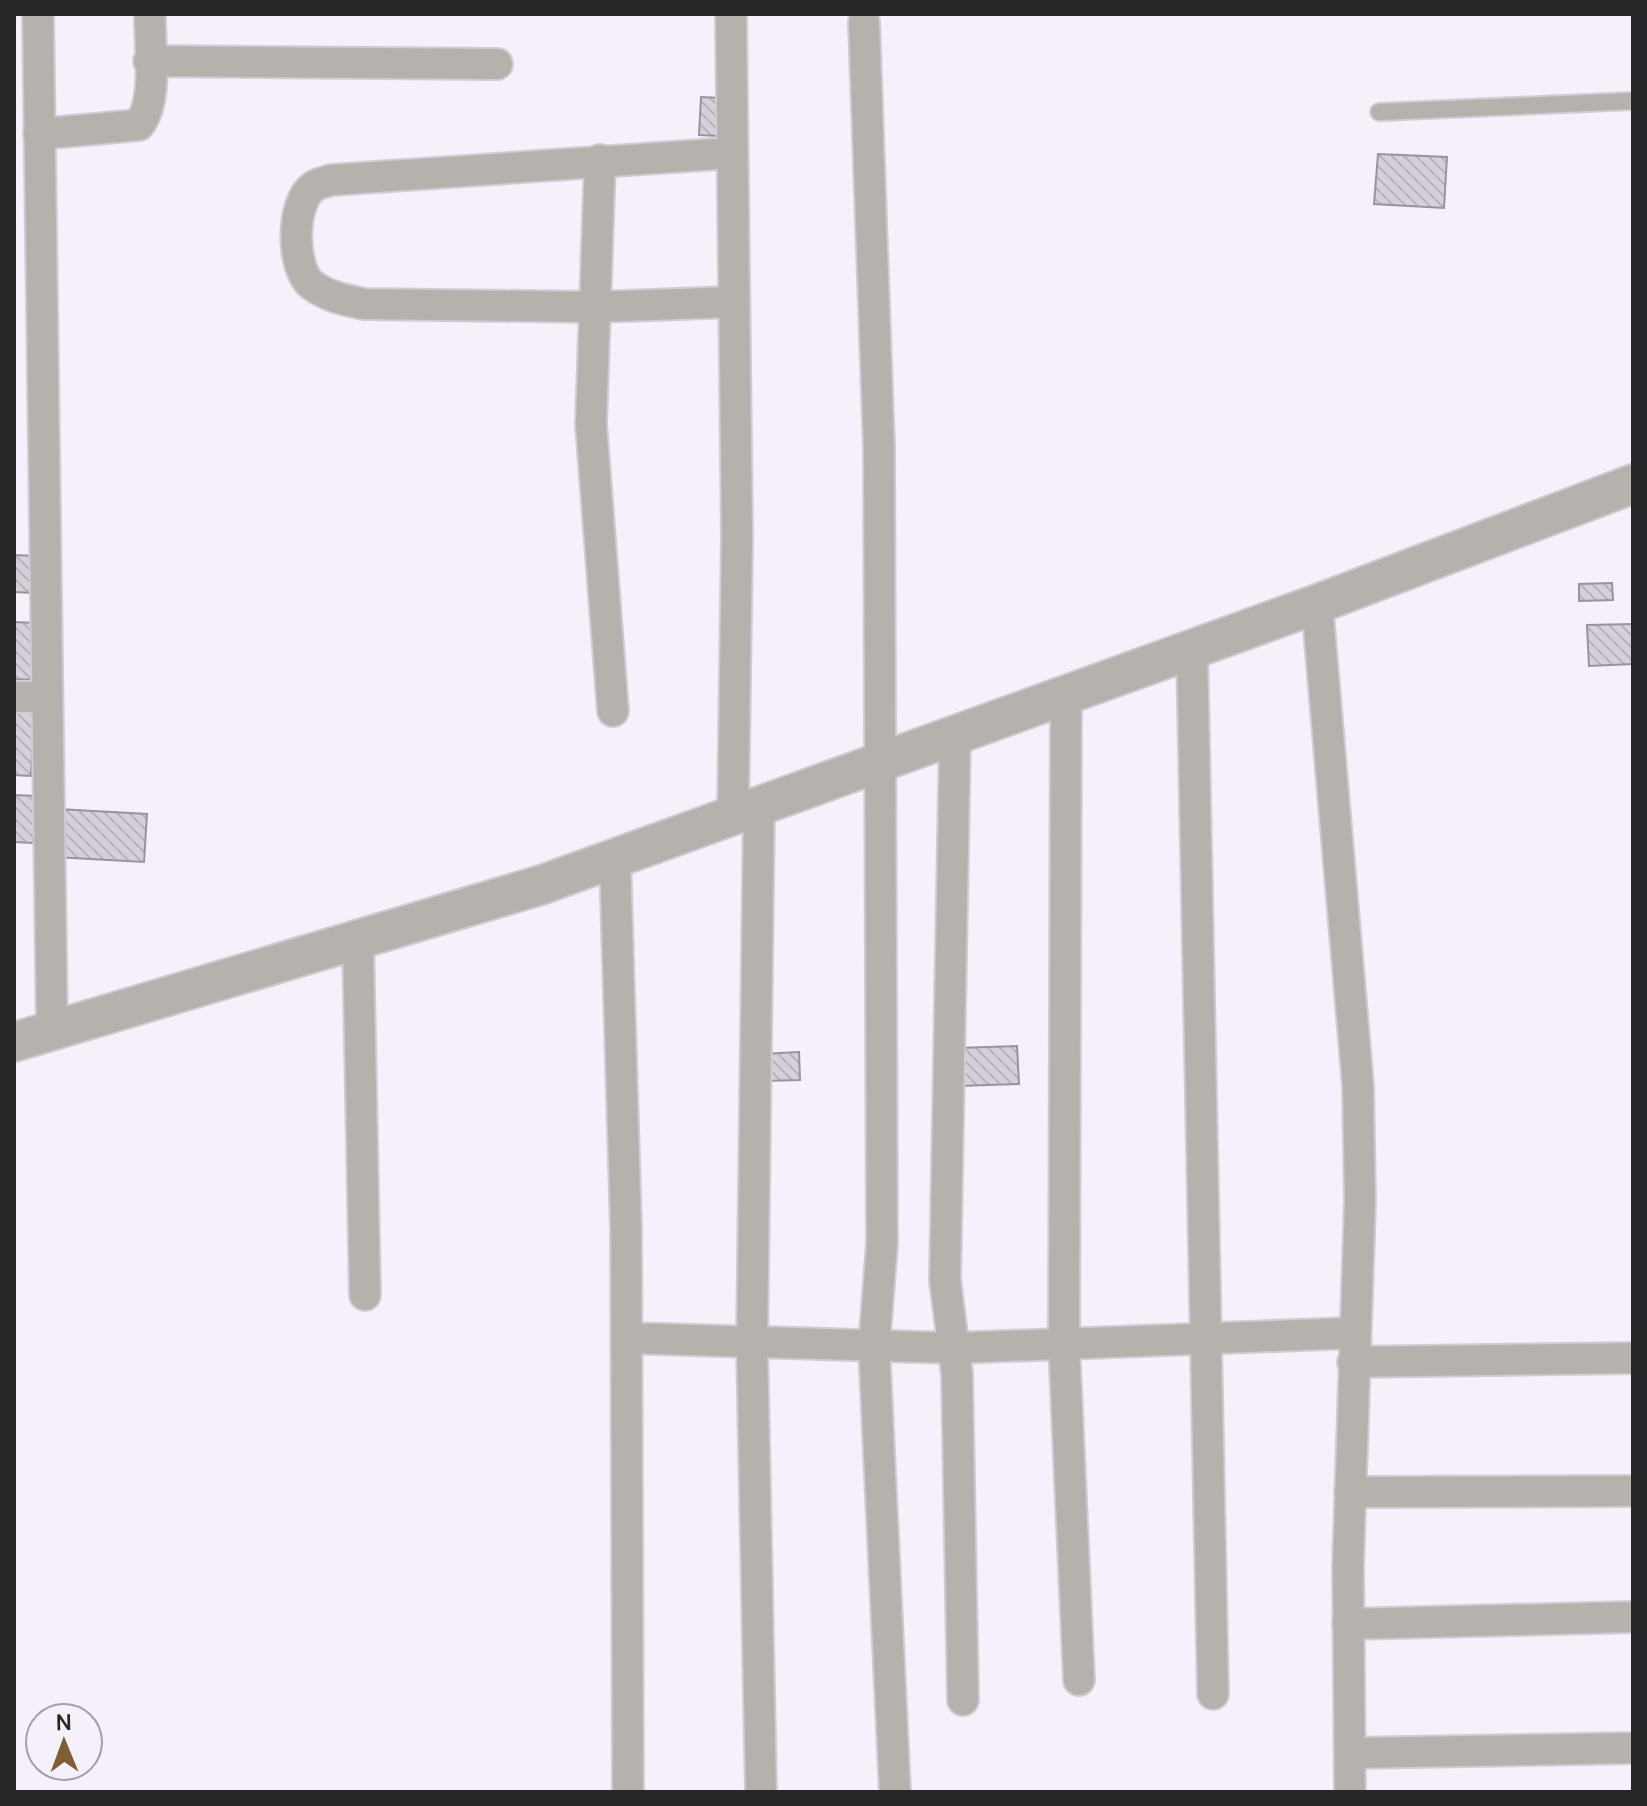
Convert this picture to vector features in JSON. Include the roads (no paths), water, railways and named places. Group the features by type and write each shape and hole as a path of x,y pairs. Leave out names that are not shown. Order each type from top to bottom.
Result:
{"street":[{"path":"38,14 52,1031"},
{"path":"39,134 139,125 147,114 150,14"},
{"path":"731,14 737,552 746,811 761,1792"},
{"path":"864,22 879,448 882,1244 874,1346 895,1792"},
{"path":"149,61 497,64"},
{"path":"732,153 331,180 312,187 303,201 296,241 299,264 309,283 331,296 364,304 595,307 734,302"},
{"path":"600,160 591,424 613,711"},
{"path":"14,1042 541,885 1317,604 1633,484"},
{"path":"1317,604 1358,1086 1360,1201 1353,1348 1348,1624 1350,1792"},
{"path":"1192,649 1203,1339 1213,1694"},
{"path":"1066,695 1064,1344 1079,1680"},
{"path":"14,697 46,697"},
{"path":"955,735 945,1280 954,1348 958,1423 963,1700"},
{"path":"615,859 627,1338 628,1792"},
{"path":"358,940 365,1295"},
{"path":"627,1338 954,1348 1203,1339 1633,1358"},
{"path":"1350,1492 1633,1491"},
{"path":"1348,1624 1633,1617"},
{"path":"1350,1753 1633,1748"}],"lane":[{"path":"1379,112 1633,101"}]}
